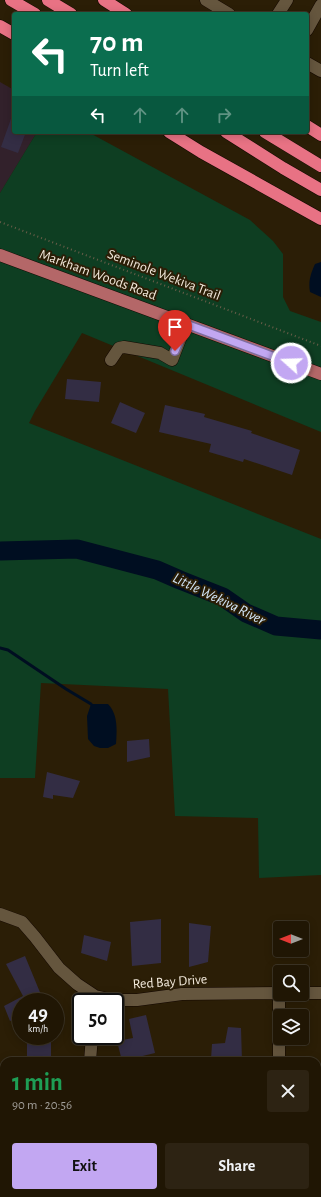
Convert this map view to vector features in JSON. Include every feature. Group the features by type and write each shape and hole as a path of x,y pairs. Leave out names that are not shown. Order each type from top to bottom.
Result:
{"highway":[{"path":"12,0 32,12"},
{"path":"48,0 68,12"},
{"path":"104,0 123,12"},
{"path":"0,26 12,33"},
{"path":"309,127 320,134"},
{"path":"172,134 201,152 321,219"},
{"path":"229,134 321,190"},
{"path":"268,134 321,166"}],"main road":[{"name":"Markham Woods Road","path":"0,255 321,374"}],"street":[{"path":"206,0 226,12"},
{"path":"279,12 287,0"},
{"path":"309,26 321,5"},
{"path":"309,64 321,72"},
{"path":"111,360 119,348 124,347 160,353 172,360 186,324"},
{"name":"Red Bay Drive","path":"0,914 22,922 59,968 88,993"},
{"name":"Red Bay Drive","path":"124,1000 137,1000 182,994 273,993"},
{"path":"309,993 321,993"},
{"path":"279,1001 279,1057"},
{"path":"90,1057 91,1045"}],"path":[{"name":"Seminole Wekiva Trail","path":"0,222 321,346"}],"shaded area":[{"path":"0,82 12,89 12,134 36,134 0,193"}],"green space":[{"path":"36,134 92,134 250,220 273,241 283,254 283,297 290,311 321,322 321,368 0,249 0,193"},
{"path":"0,261 321,380 321,432 82,333 29,423 321,539 321,875 259,878 258,818 175,816 168,689 41,683 35,778 0,778"}],"water":[{"path":"321,262 321,297 310,292 309,284 315,264"},
{"path":"91,704 108,704 114,712 117,728 116,744 108,748 94,746 88,739 87,716"}],"building":[{"path":"12,116 12,134 25,134 18,153 1,147"},
{"path":"67,379 101,382 99,402 65,399"},
{"path":"120,402 145,413 136,433 111,423"},
{"path":"165,405 205,414 204,417 252,431 251,433 300,450 292,475 244,459 243,462 209,452 211,444 159,432"},
{"path":"149,739 150,757 127,762 127,741"},
{"path":"47,772 80,781 73,798 53,795 53,799 43,797"},
{"path":"161,919 161,963 132,966 130,922"},
{"path":"189,923 211,926 208,962 189,967"},
{"path":"84,935 111,942 107,961 81,953"},
{"path":"25,956 40,993 21,993 6,964"},
{"path":"12,1002 12,1020 10,1021 4,1006"},
{"path":"146,1015 155,1053 138,1057 121,1057 118,1045 124,1045 124,1040 133,1038 129,1019"},
{"path":"228,1027 241,1028 242,1057 211,1057 212,1044 225,1043"},
{"path":"27,1045 51,1045 51,1057 27,1057"}],"waterway":[{"name":"Little Wekiva River","path":"0,551 77,549 157,570 223,597 246,613 276,626 321,630"},
{"path":"0,648 8,650 91,704"}],"route":[{"path":"175,351 186,324 291,363"}]}
